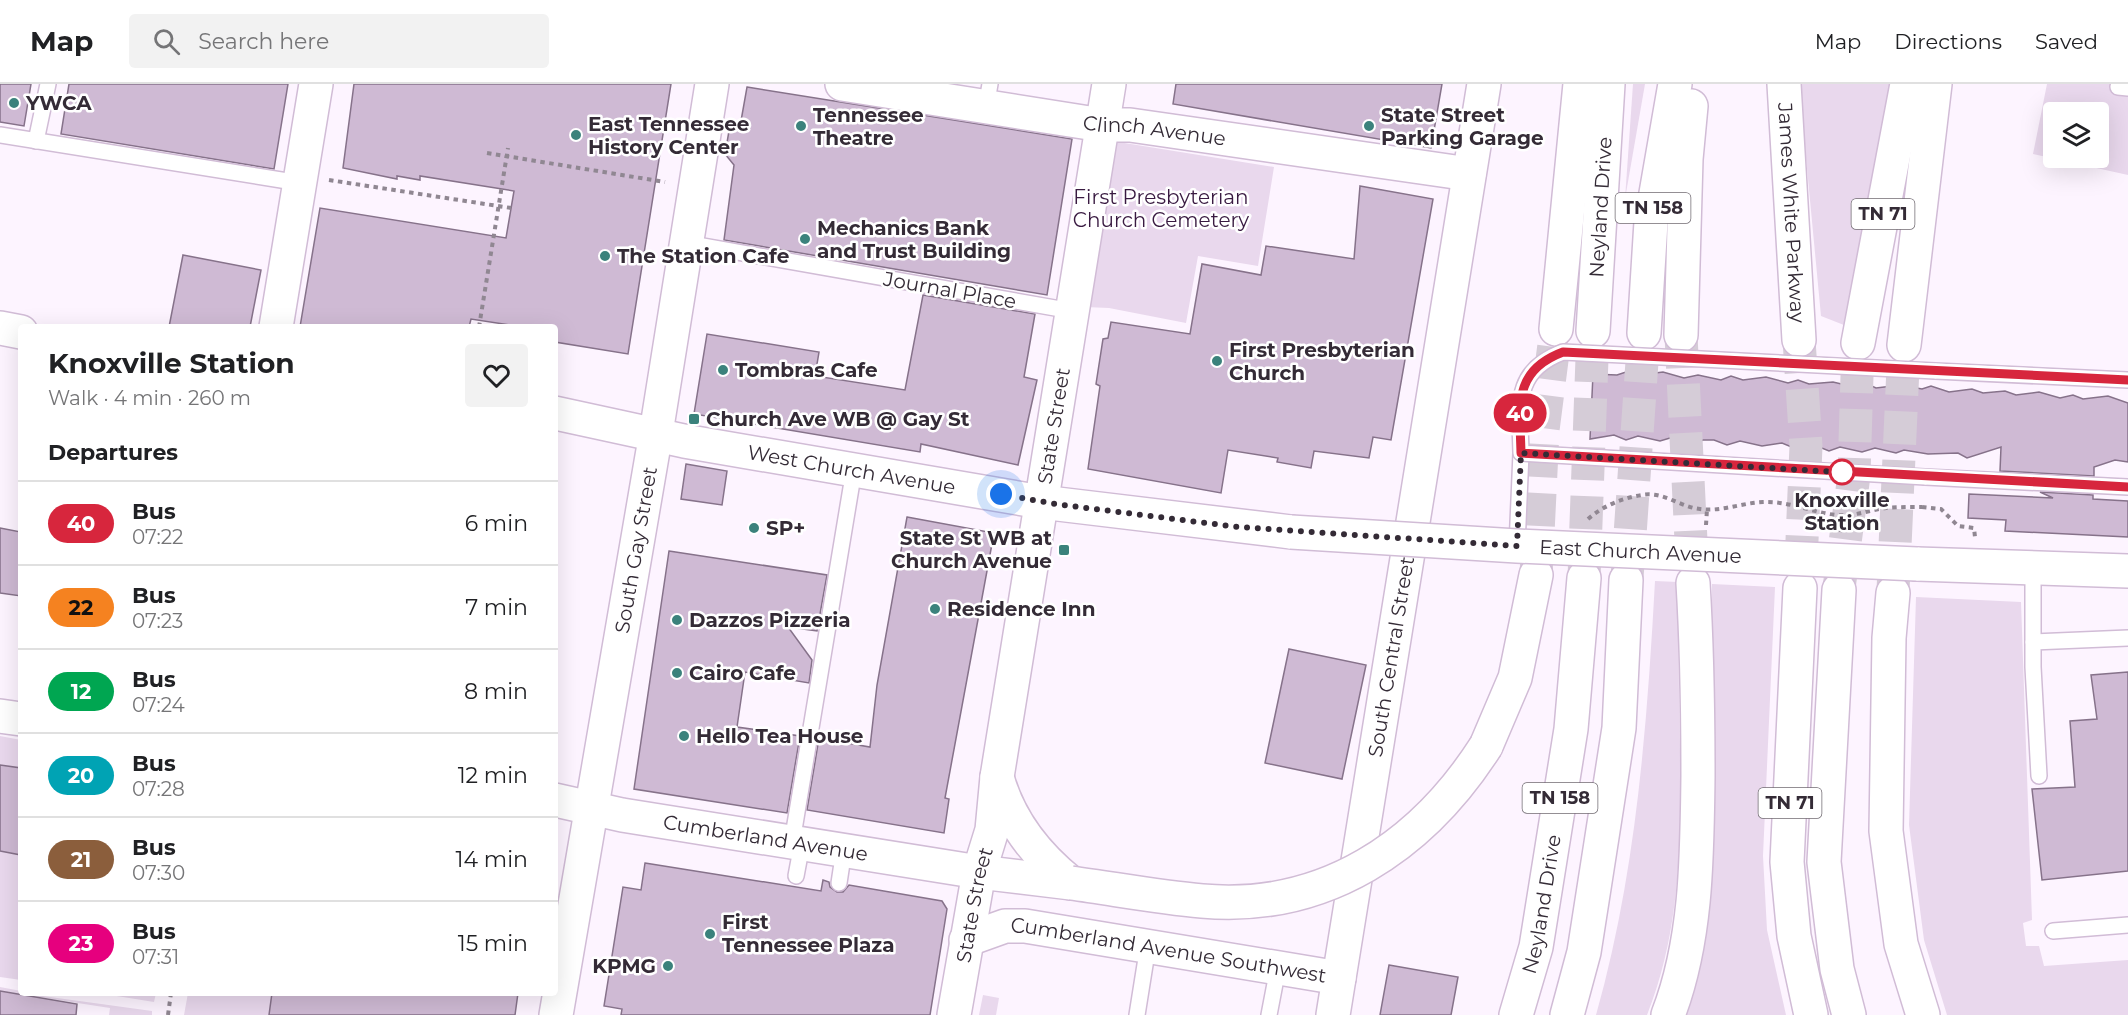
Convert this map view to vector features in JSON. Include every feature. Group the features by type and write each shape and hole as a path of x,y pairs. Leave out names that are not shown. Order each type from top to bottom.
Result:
{"main road":[{"path":"277,324 311,181 316,84"},
{"name":"South Gay Street","path":"556,1015 656,433 712,84"},
{"name":"Clinch Avenue","path":"842,84 988,95 1102,125 1130,125 1468,174"},
{"name":"State Street","path":"954,1015 979,872 992,830 997,777 1109,84"},
{"name":"South Central Street","path":"1333,1015 1484,84"},
{"path":"1556,329 1580,84"},
{"name":"Neyland Drive","path":"1593,331 1608,84"},
{"name":"TN 158","path":"1644,333 1651,222 1675,84"},
{"path":"1681,335 1686,159 1694,84"},
{"name":"James White Parkway","path":"1784,84 1800,340"},
{"name":"TN 71","path":"1858,343 1907,84"},
{"path":"1904,345 1935,84"},
{"path":"0,328 18,331"},
{"name":"West Church Avenue","path":"558,414 656,433 684,441 1041,502 1291,532"},
{"name":"East Church Avenue","path":"1291,532 1517,546 2033,569 2128,571"},
{"name":"Cumberland Avenue","path":"558,801 590,808 979,872 1203,901 1247,901 1288,895 1324,885 1358,871 1388,852 1415,831 1464,780 1486,746 1515,678 1536,575"},
{"name":"Neyland Drive","path":"1516,1015 1536,948 1571,729 1584,578"},
{"name":"TN 158","path":"1566,1015 1584,952 1619,728 1626,580"},
{"path":"1668,1015 1684,954 1693,900 1697,850 1698,673 1693,583"},
{"name":"TN 71","path":"1800,588 1787,862 1794,936 1811,1015"},
{"name":"TN 71","path":"1839,590 1824,861 1837,969 1849,1015"},
{"path":"1893,593 1889,638 1886,831 1901,944 1923,1015"},
{"path":"0,716 18,719"},
{"path":"997,777 1002,794 1020,829 1037,852 1071,883"},
{"name":"Cumberland Avenue Southwest","path":"966,940 1005,926 1148,946 1339,978"}],"lane":[{"path":"36,141 48,84"},
{"path":"0,135 311,181"},
{"name":"Journal Place","path":"686,243 1072,311"},
{"path":"1517,546 1521,453 1520,403 1523,385 1539,364 1563,352 2128,380"},
{"path":"1521,453 2128,487"},
{"path":"796,876 797,843 854,470"},
{"path":"2033,569 2033,642 2039,777"},
{"path":"2033,642 2128,639"},
{"path":"839,883 844,850"},
{"path":"2053,931 2128,925"},
{"path":"1137,1015 1148,946"},
{"path":"1269,1015 1278,968"}],"path":[{"path":"480,324 497,206 508,148"},
{"path":"487,153 665,182"},
{"path":"311,181 511,208"},
{"path":"1588,519 1598,511 1619,501 1644,494 1671,498 1697,509 1718,510 1765,502 1842,515 1888,508 1923,507 1941,509 1958,526 1974,528 1976,542"},
{"path":"1706,525 1707,509"},
{"path":"1840,532 1842,515"},
{"path":"168,1015 171,996"}],"green space":[{"path":"1633,84 1645,84 1625,199"},
{"path":"1799,84 1896,84 1849,327 1821,316"},
{"path":"2047,84 2128,84 2128,175 2096,168 2109,168 2109,102 2043,102"},
{"path":"2043,104 2043,156 2033,154"},
{"name":"First Presbyterian Church Cemetery","path":"1112,141 1274,167 1258,266 1198,256 1186,323 1109,308 1085,307"},
{"path":"1655,581 1678,582 1680,818 1673,918 1667,951 1647,1015 1596,1015 1621,908 1638,800"},
{"path":"1712,584 1775,587 1763,856 1767,930 1786,1015 1686,1015 1692,994 1712,685"},
{"path":"1916,597 2021,602 2032,920 2023,923 2026,946 2039,946 2044,966 2128,960 2128,1015 1947,1015 1924,940 1909,825"},
{"path":"0,736 18,739 18,768 0,765"},
{"path":"0,851 18,854 18,980 0,977"},
{"path":"0,987 18,990 18,994 0,991"},
{"path":"983,995 999,998 996,1015 979,1015"},
{"path":"32,996 152,1011 152,1015 109,1015 110,1008"},
{"path":"117,996 155,996 154,1002"},
{"path":"187,996 272,996 269,1015 184,1015"}],"building":[{"name":"YWCA","path":"0,84 31,84 24,126 0,122"},
{"path":"69,84 288,84 274,169 61,134"},
{"path":"354,84 671,84 628,354 558,342 558,324 504,324 471,319 470,324 301,324 320,208 506,238 514,191 420,176 420,180 397,176 397,179 343,168"},
{"name":"State Street Parking Garage","path":"1176,84 1442,84 1431,148 1173,104"},
{"path":"747,87 1072,139 1047,295 724,240 734,165 725,154 729,131 741,121"},
{"name":"First Presbyterian Church","path":"1360,186 1433,199 1391,440 1373,437 1369,458 1314,451 1311,468 1277,462 1278,458 1228,450 1221,493 1088,469 1100,386 1096,384 1103,339 1108,338 1111,322 1190,334 1202,264 1261,275 1266,246 1354,259"},
{"path":"183,255 261,270 251,324 170,324"},
{"path":"923,295 1035,314 1024,377 1037,380 1018,465 921,444 920,452 694,414 707,334 819,352 815,376 905,390"},
{"path":"1629,371 1640,375 1663,372 1684,378 1698,375 1721,380 1731,376 1743,380 1766,377 1788,383 1798,380 1809,384 1833,382 1854,387 1865,383 1876,388 1901,385 1922,389 1931,386 1949,392 1972,389 1983,393 2005,391 2016,395 2039,392 2060,398 2073,395 2083,399 2108,396 2128,403 2128,462 2115,460 2094,467 2094,476 2000,471 2001,447 1967,458 1958,453 1928,454 1904,450 1896,453 1875,448 1862,452 1840,447 1829,451 1817,446 1794,448 1782,443 1762,446 1740,441 1727,445 1714,440 1703,440 1693,444 1682,439 1670,438 1660,441 1638,436 1626,440 1614,435 1590,439 1593,374 1617,375"},
{"path":"686,464 727,471 722,505 681,499"},
{"path":"2040,492 2093,495 2093,499 2128,501 2128,537 2005,531 2006,520 1968,518 1969,494 2053,498"},
{"name":"Residence Inn","path":"907,517 994,533 945,798 949,799 944,833 807,810 819,738 870,747 877,685"},
{"path":"0,528 18,531 18,596 0,593"},
{"path":"669,551 827,575 817,631 788,627 812,660 809,683 745,672 737,727 800,736 787,813 634,789"},
{"path":"1289,649 1366,665 1342,779 1265,763"},
{"path":"2128,672 2128,871 2042,880 2032,789 2075,787 2070,721 2097,719 2091,675"},
{"path":"0,765 18,768 18,854 0,851"},
{"path":"645,863 821,891 823,880 829,882 830,887 837,892 843,892 849,885 942,901 947,909 930,1015 621,1015 622,1009 604,1006 623,887 641,890"},
{"path":"1389,965 1458,977 1451,1015 1380,1015"},
{"path":"0,991 18,994 18,996 77,1004 76,1015 0,1015"},
{"path":"272,996 518,996 515,1015 269,1015"}],"tunnel":[{"path":"1536,575 1543,430 1556,329"},
{"path":"1584,578 1593,331"},
{"path":"1627,578 1644,333"},
{"path":"1681,335 1693,582"},
{"path":"1799,340 1806,446 1800,587"},
{"path":"1839,588 1854,475 1858,343"},
{"path":"1893,591 1904,345"}],"bus line":[{"name":"40","path":"2128,380 1563,352 1546,359 1533,370 1523,385 1520,403 1521,453 2128,487"}],"place":[{"name":"YWCA","path":"14,103"},
{"name":"Tennessee Theatre","path":"801,126"},
{"name":"State Street Parking Garage","path":"1369,126"},
{"name":"East Tennessee History Center","path":"576,135"},
{"name":"Mechanics Bank and Trust Building","path":"805,239"},
{"name":"The Station Cafe","path":"605,256"},
{"name":"First Presbyterian Church","path":"1217,361"},
{"name":"Tombras Cafe","path":"723,370"},
{"name":"Church Ave WB @ Gay St","path":"694,419"},
{"name":"Knoxville Station","path":"1842,472"},
{"name":"SP+","path":"754,528"},
{"name":"State St WB at Church Avenue","path":"1064,550"},
{"name":"Residence Inn","path":"935,609"},
{"name":"Dazzos Pizzeria","path":"677,620"},
{"name":"Cairo Cafe","path":"677,673"},
{"name":"Hello Tea House","path":"684,736"},
{"name":"First Tennessee Plaza","path":"710,934"},
{"name":"KPMG","path":"668,966"}],"route":[{"path":"1001,494 1055,504 1238,527 1517,546 1521,453 1854,473 1842,472"}]}
